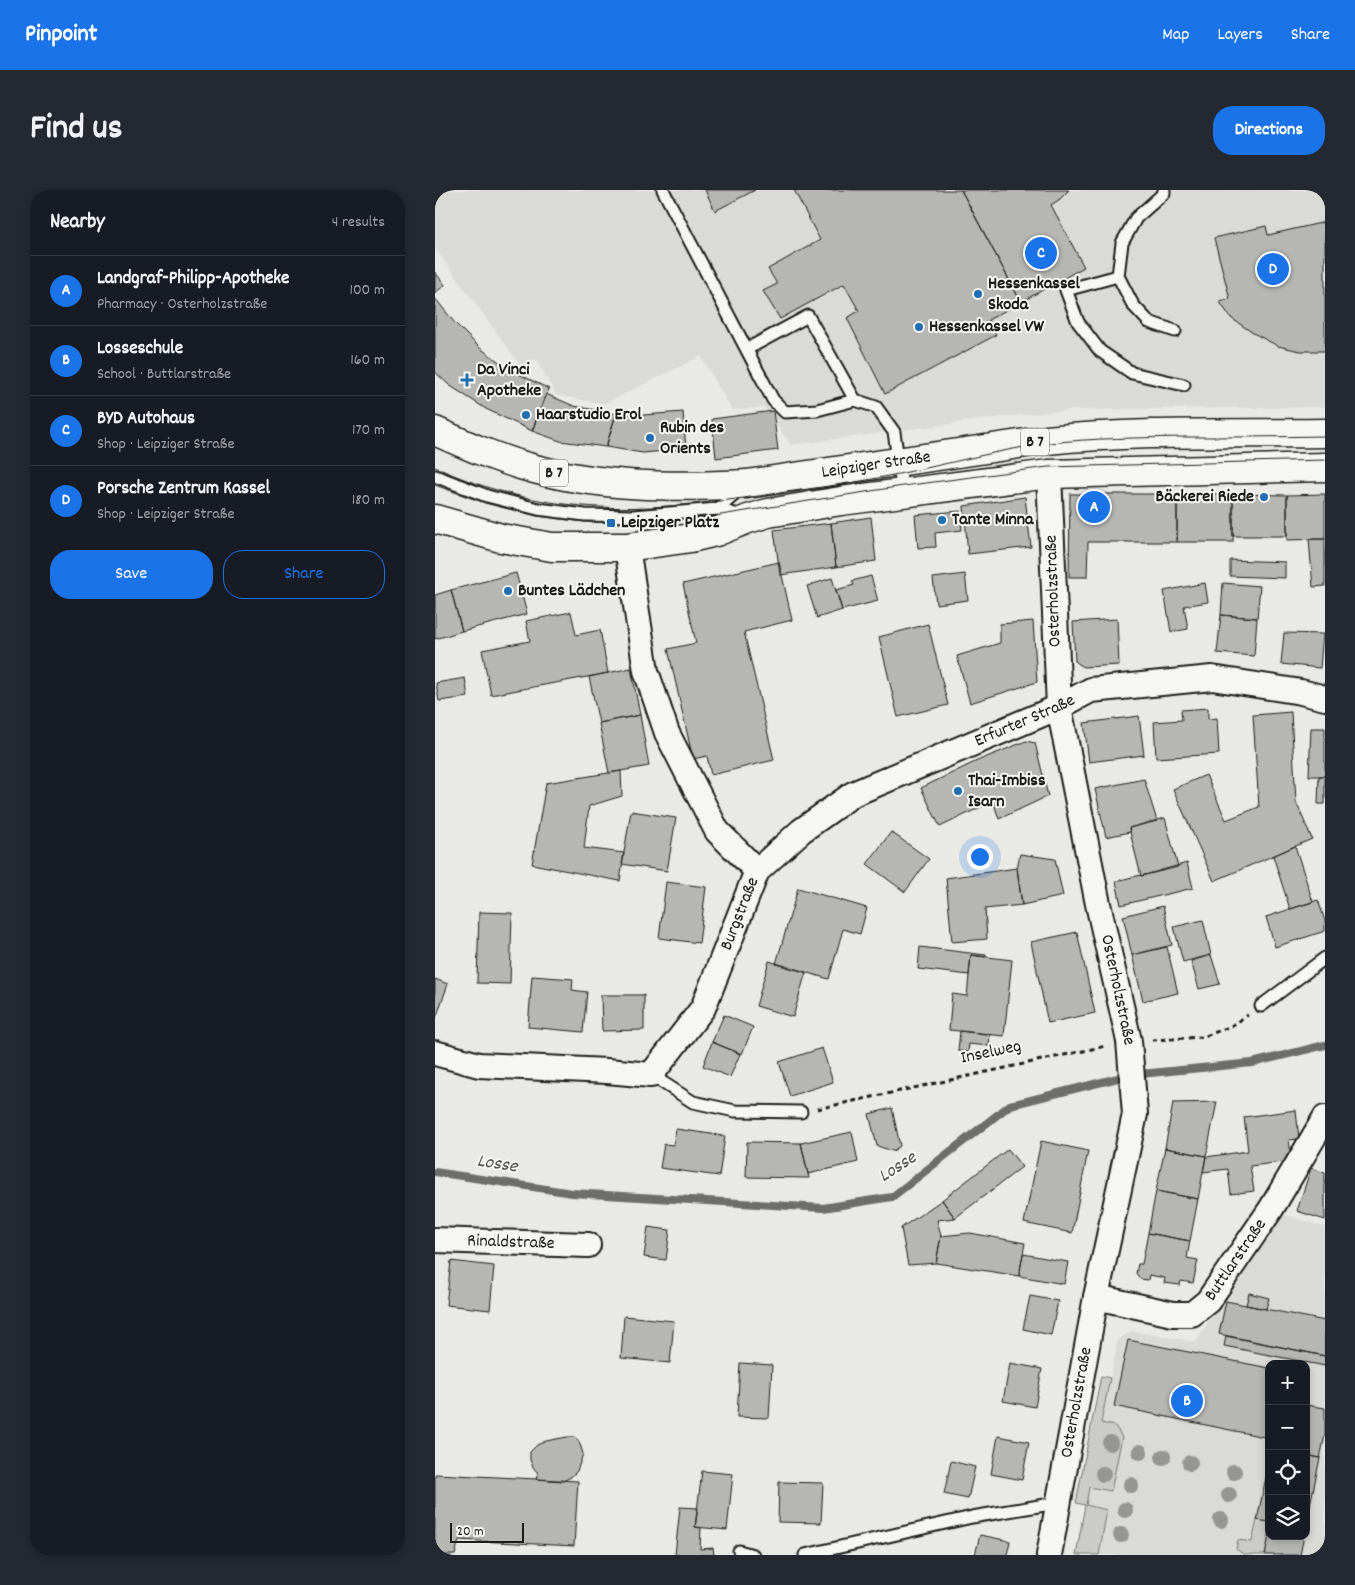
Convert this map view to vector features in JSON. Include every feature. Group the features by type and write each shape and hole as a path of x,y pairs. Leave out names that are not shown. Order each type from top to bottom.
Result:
{"main road":[{"name":"Leipziger Straße","path":"435,431 485,453 524,466 591,480 632,484 712,486 747,484 1047,440 1110,435 1325,433"},
{"path":"1047,440 1049,474"},
{"name":"B 7","path":"435,520 501,538 553,547 627,547 691,538 716,532 748,519 768,514 841,501 1049,474 1325,467"}],"street":[{"name":"Osterholzstraße","path":"1049,474 1059,707 1098,904 1129,1046 1135,1114 1096,1297 1049,1555"},
{"name":"Burgstraße","path":"627,547 645,671 667,733 717,831 757,871 703,1008 651,1075"},
{"name":"Erfurter Straße","path":"757,871 801,831 853,794 1059,707 1091,690 1212,678 1301,692 1325,698"},
{"path":"435,1053 479,1065 651,1075"},
{"name":"Buttlarstraße","path":"1096,1297 1173,1314 1192,1314 1208,1301 1271,1208 1325,1118"},
{"name":"Rinaldstraße","path":"435,1240 588,1245"}],"lane":[{"path":"663,190 773,400 785,412 817,410 855,400 876,407 894,432 903,493"},
{"path":"1164,190 1164,193 1136,218 1122,243 1117,276 1133,305 1149,322 1175,331"},
{"path":"1117,276 1066,290 1078,322 1100,351 1132,373 1184,385"},
{"path":"747,349 808,316 855,400"},
{"path":"435,476 487,496 539,509 585,515 633,516 718,509 748,519"},
{"path":"718,509 747,484"},
{"path":"1261,1006 1325,958"},
{"path":"651,1075 693,1102 735,1111 801,1112"},
{"path":"805,1555 972,1517 1057,1504"},
{"path":"739,1551 753,1555"}],"path":[{"name":"Inselweg","path":"801,1112 1129,1046 1203,1037 1231,1026 1261,1006"}],"shaded area":[{"path":"435,190 1325,190 1325,407 1070,410 993,418 791,445 764,407 732,410 701,356 604,404 556,395 536,359 521,366 435,248"},
{"path":"1280,1213 1325,1227 1325,1555 1076,1555 1118,1339 1132,1331 1196,1342 1220,1302"},
{"path":"1101,1376 1110,1378 1101,1423 1115,1426 1122,1437 1111,1491 1089,1487 1086,1505 1107,1510 1099,1555 1076,1555 1085,1505 1076,1503"},
{"path":"1257,1520 1265,1521 1265,1540 1268,1540 1265,1555 1245,1555 1236,1549 1238,1540 1252,1542"}],"building":[{"path":"705,190 755,190 715,211"},
{"path":"794,190 961,190 1021,302 988,320 996,335 885,394 847,318 859,311 844,284 780,319 763,291 777,284 768,269 820,240"},
{"path":"961,190 1069,190 1051,205 1084,267 1021,302"},
{"path":"1325,222 1325,351 1300,351 1278,346 1253,333 1231,318 1219,301 1230,299 1214,238 1266,226 1268,235"},
{"path":"435,272 445,285 435,293"},
{"path":"435,298 454,322 480,348 509,369 549,389 532,431 486,409 449,385 435,372"},
{"path":"546,394 574,406 616,414 606,447 560,441 532,431"},
{"path":"773,411 778,450 716,458 712,419"},
{"path":"683,412 686,449 643,453 606,447 616,414 644,415"},
{"path":"1070,494 1177,494 1177,542 1088,542 1087,577 1069,577"},
{"path":"1177,494 1233,494 1233,542 1177,542"},
{"path":"1233,494 1287,495 1287,536 1233,536"},
{"path":"1325,494 1325,539 1287,540 1287,495"},
{"path":"1025,497 1031,547 968,554 964,506"},
{"path":"960,511 962,530 935,533 936,547 918,548 915,515"},
{"path":"871,517 876,561 836,567 831,523"},
{"path":"831,523 836,567 780,575 774,530"},
{"path":"1309,539 1325,539 1325,586 1313,587"},
{"path":"1230,560 1285,562 1285,578 1230,576"},
{"path":"779,562 792,620 744,632 774,760 711,775 707,756 693,759 668,649 696,643 683,584"},
{"path":"516,573 527,614 462,631 451,590"},
{"path":"965,574 968,600 936,604 933,578"},
{"path":"871,576 878,601 842,610 836,590 854,585 852,581"},
{"path":"832,578 842,610 817,618 807,586"},
{"path":"1205,583 1208,602 1184,606 1188,629 1171,632 1164,591"},
{"path":"1223,583 1260,586 1257,618 1221,615"},
{"path":"451,590 462,631 435,639 435,595"},
{"path":"571,612 576,635 600,630 608,673 491,695 482,650 530,641 526,621"},
{"path":"1221,615 1257,618 1254,656 1217,653"},
{"path":"1117,619 1119,665 1083,667 1075,661 1073,622"},
{"path":"1033,621 1037,682 970,703 957,656 1000,643 1000,624"},
{"path":"928,624 948,705 898,717 879,637"},
{"path":"1284,633 1323,634 1320,668 1281,664"},
{"path":"631,668 640,715 599,723 589,677"},
{"path":"465,678 468,697 439,701 436,683"},
{"path":"1208,708 1208,719 1217,718 1219,754 1156,758 1154,722 1182,720 1181,710"},
{"path":"1291,712 1296,802 1312,839 1214,881 1173,789 1206,775 1226,820 1259,807 1253,715"},
{"path":"640,715 649,766 609,773 599,723"},
{"path":"1139,716 1144,755 1089,762 1084,723"},
{"path":"1311,728 1325,728 1325,776 1309,776"},
{"path":"1026,741 1035,743 1048,796 999,819 993,801 940,827 921,788 977,761"},
{"path":"621,771 622,796 589,806 584,848 624,853 620,881 532,864 546,783"},
{"path":"1319,776 1325,776 1325,804 1318,804"},
{"path":"1144,779 1157,821 1129,828 1130,832 1106,837 1095,789"},
{"path":"631,811 676,818 667,871 622,864"},
{"path":"1165,818 1178,867 1141,876 1129,828"},
{"path":"891,832 929,859 905,892 867,864"},
{"path":"1295,846 1313,902 1290,909 1273,856"},
{"path":"1020,854 1055,859 1063,896 1022,905 1017,868"},
{"path":"1187,863 1193,888 1121,905 1116,881"},
{"path":"1017,868 1022,905 985,909 987,939 952,942 946,878"},
{"path":"666,882 706,887 699,943 659,938"},
{"path":"798,888 867,908 860,934 843,929 829,979 776,964"},
{"path":"1318,900 1325,921 1325,931 1275,947 1266,917"},
{"path":"1163,906 1172,945 1132,955 1123,916"},
{"path":"479,912 512,913 510,984 477,983"},
{"path":"1203,920 1211,955 1183,962 1174,927"},
{"path":"1077,932 1095,1013 1048,1023 1031,942"},
{"path":"920,947 986,955 985,957 971,955 969,975 918,969"},
{"path":"1167,947 1178,993 1143,1001 1132,955"},
{"path":"971,955 1012,960 1004,1036 949,1030 952,994 967,996"},
{"path":"1211,955 1220,984 1199,989 1191,961"},
{"path":"769,961 806,972 793,1017 756,1006"},
{"path":"532,976 573,979 572,990 587,992 583,1032 528,1027"},
{"path":"435,979 448,984 436,1018 435,1018"},
{"path":"601,995 644,995 644,1030 602,1031"},
{"path":"724,1015 753,1027 742,1054 712,1042"},
{"path":"960,1031 990,1034 989,1046 969,1044 968,1052 958,1051"},
{"path":"712,1042 740,1054 730,1077 703,1066"},
{"path":"822,1048 833,1082 790,1096 779,1062"},
{"path":"1217,1102 1206,1156 1165,1148 1173,1103"},
{"path":"892,1108 900,1146 893,1151 877,1146 869,1114"},
{"path":"1296,1110 1299,1139 1289,1140 1292,1161 1250,1166 1254,1191 1231,1194 1228,1169 1203,1172 1206,1157 1248,1151 1244,1117"},
{"path":"676,1129 725,1136 719,1176 660,1168 664,1144 673,1145"},
{"path":"852,1132 858,1162 808,1174 801,1143"},
{"path":"1041,1141 1088,1151 1072,1233 1024,1223"},
{"path":"747,1142 801,1143 809,1178 746,1177"},
{"path":"1165,1148 1206,1156 1198,1199 1156,1191"},
{"path":"1008,1149 1022,1167 955,1218 942,1200"},
{"path":"1311,1168 1325,1173 1325,1220 1297,1211"},
{"path":"1156,1191 1198,1199 1190,1241 1148,1233"},
{"path":"942,1200 955,1218 937,1220 941,1236 936,1263 908,1265 901,1228"},
{"path":"648,1227 670,1230 666,1260 644,1257"},
{"path":"970,1233 1025,1243 1019,1276 936,1263 941,1236"},
{"path":"1148,1233 1190,1241 1187,1258 1198,1260 1193,1283 1181,1281 1180,1285 1164,1283 1165,1278 1149,1275 1148,1280 1140,1279 1136,1273 1138,1264 1142,1264"},
{"path":"1023,1254 1068,1262 1064,1284 1019,1276"},
{"path":"451,1261 494,1266 490,1310 446,1305"},
{"path":"1249,1293 1269,1298 1266,1309 1246,1305"},
{"path":"1030,1296 1058,1301 1051,1335 1023,1329"},
{"path":"1226,1301 1325,1321 1325,1356 1219,1334"},
{"path":"624,1316 674,1321 670,1363 621,1358"},
{"path":"1226,1336 1325,1356 1325,1366 1310,1363 1310,1360 1295,1360 1224,1346"},
{"path":"1128,1340 1265,1367 1265,1437 1114,1406"},
{"path":"740,1363 772,1365 769,1418 737,1417"},
{"path":"1010,1363 1042,1369 1035,1407 1003,1401"},
{"path":"1310,1406 1325,1408 1325,1435 1320,1458 1310,1456"},
{"path":"998,1436 1029,1442 1022,1480 991,1474"},
{"path":"574,1437 578,1440 581,1447 583,1454 577,1471 563,1481 536,1479 538,1473 530,1460 530,1452 537,1445 546,1441"},
{"path":"1310,1456 1320,1458 1310,1505"},
{"path":"951,1461 975,1467 968,1499 944,1494"},
{"path":"702,1471 733,1474 727,1530 695,1527"},
{"path":"435,1474 578,1481 574,1546 459,1540 455,1555 435,1555"},
{"path":"779,1482 823,1483 821,1523 778,1522"},
{"path":"1265,1482 1265,1521 1257,1520"},
{"path":"680,1507 698,1508 695,1527 701,1528 700,1549 713,1548 714,1555 675,1555"},
{"path":"980,1535 1010,1541 1007,1555 975,1555"},
{"path":"1268,1540 1303,1540 1300,1555 1265,1555"}],"waterway":[{"name":"Losse","path":"435,1172 572,1193 823,1208 892,1197 1010,1105 1130,1075 1252,1063 1325,1045"}],"tram line":[{"path":"435,467 478,484 520,496 561,504 601,507 642,507 684,505 851,483 1011,449 1049,443 1133,438 1325,436"},
{"path":"435,485 485,503 537,516 585,522 634,523 702,518 903,486 1048,467 1325,460"}],"place":[{"name":"BYD Autohaus","path":"1041,253"},
{"name":"Porsche Zentrum Kassel","path":"1273,269"},
{"name":"Hessenkassel Skoda","path":"978,294"},
{"name":"Hessenkassel VW","path":"919,327"},
{"name":"Da Vinci Apotheke","path":"467,380"},
{"name":"Haarstudio Erol","path":"526,415"},
{"name":"Rubin des Orients","path":"650,438"},
{"name":"Bäckerei Riede","path":"1264,497"},
{"name":"Landgraf-Philipp-Apotheke","path":"1094,507"},
{"name":"Tante Minna","path":"942,520"},
{"name":"Leipziger Platz","path":"611,523"},
{"name":"Buntes Lädchen","path":"508,591"},
{"name":"Thai-Imbiss Isarn","path":"958,791"},
{"name":"Losseschule","path":"1187,1401"}]}
